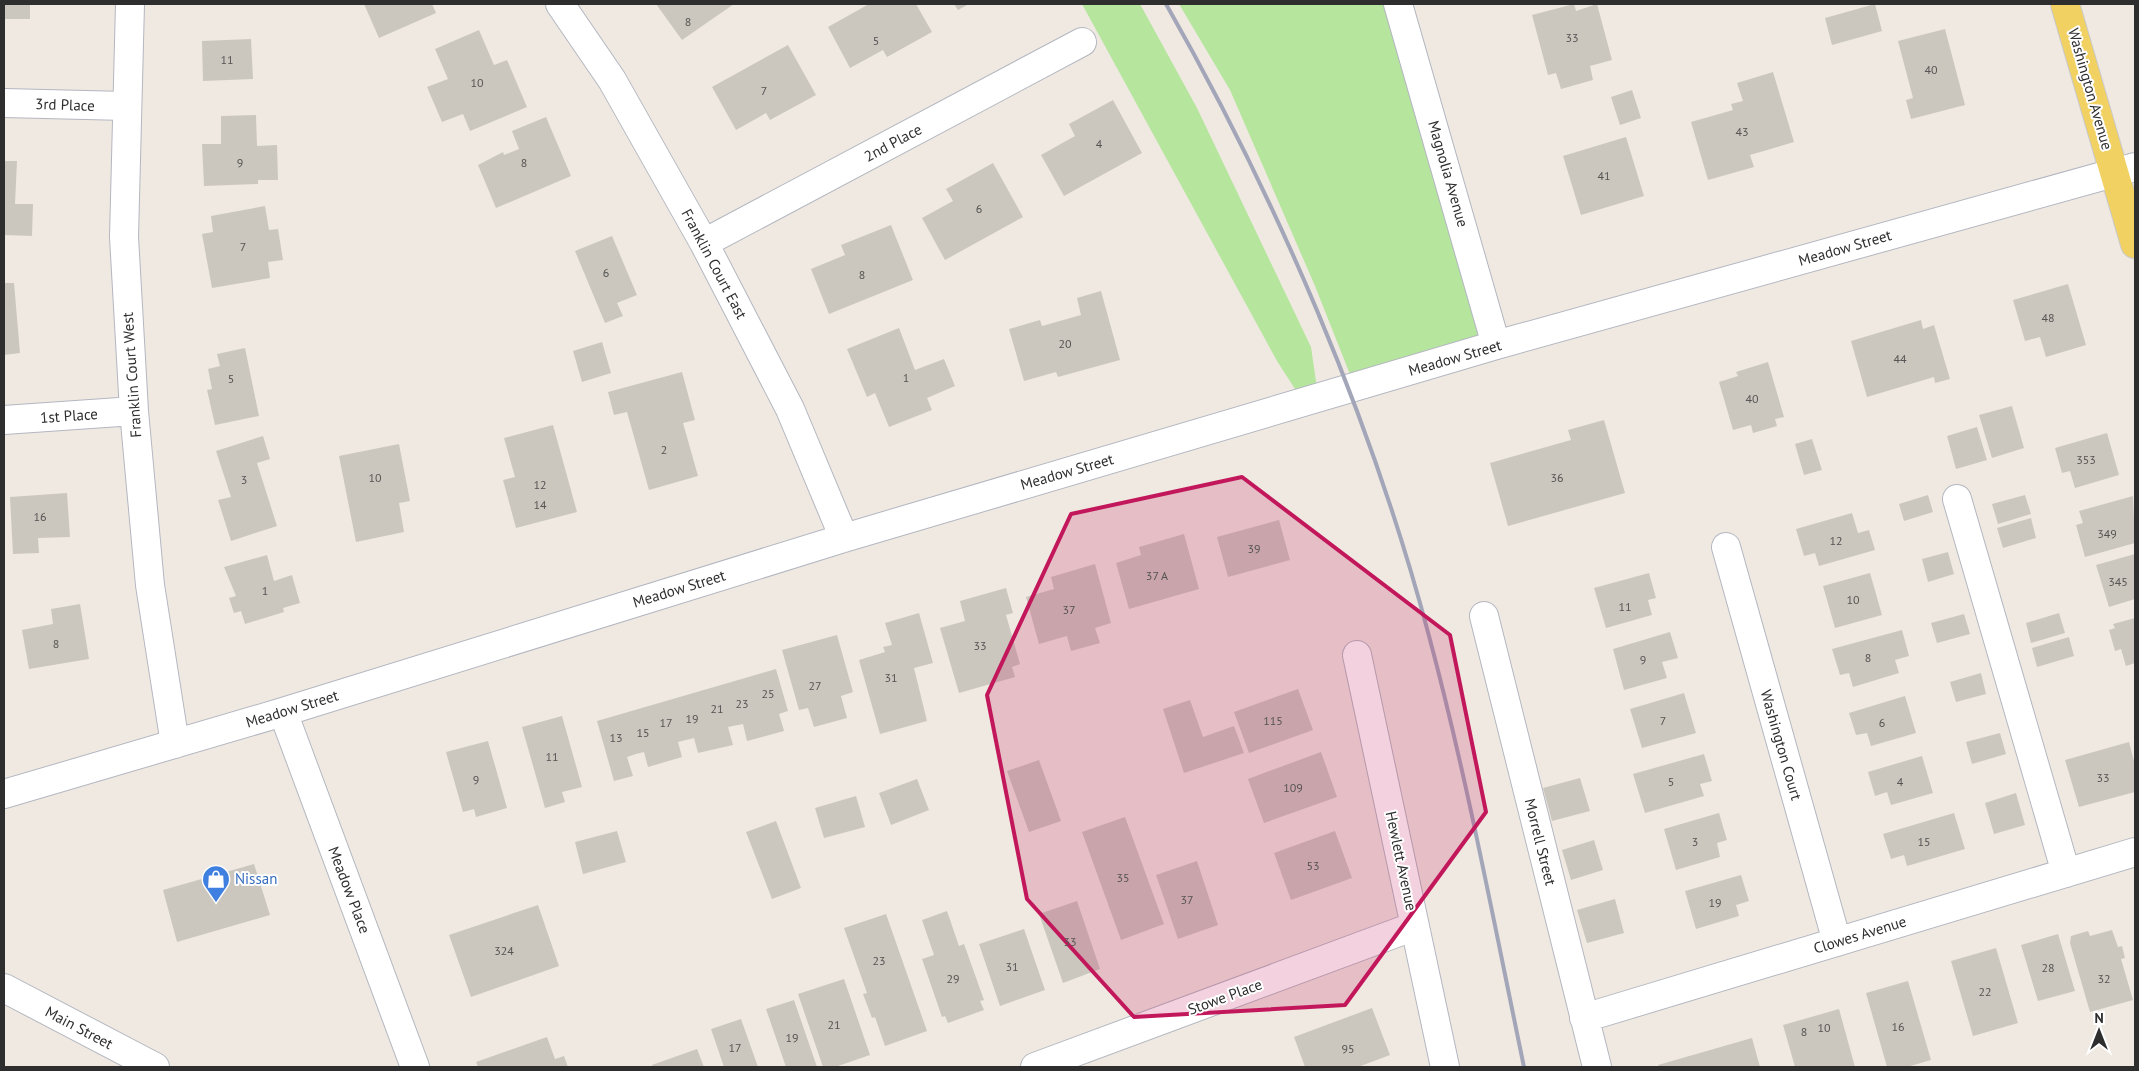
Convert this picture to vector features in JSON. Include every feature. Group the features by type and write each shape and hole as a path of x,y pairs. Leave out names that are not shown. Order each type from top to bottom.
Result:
{"main road":[{"name":"Washington Avenue","path":"2065,4 2125,170 2135,244"}],"street":[{"name":"Franklin Court West","path":"130,4 124,237 134,411 150,584 175,744"},
{"name":"Franklin Court East","path":"560,4 612,80 704,244 790,409 844,538"},
{"name":"Magnolia Avenue","path":"1398,4 1496,345"},
{"name":"2nd Place","path":"704,244 1082,42"},
{"name":"3rd Place","path":"4,103 126,106"},
{"name":"Meadow Street","path":"4,794 282,712 844,538 1496,345 2125,170"},
{"name":"1st Place","path":"4,420 134,411"},
{"path":"1957,498 2066,873"},
{"name":"Washington Court","path":"1726,547 1836,942"},
{"name":"Morrell Street","path":"1484,616 1597,1067"},
{"name":"Hewlett Avenue","path":"1357,655 1445,1067"},
{"name":"Meadow Place","path":"282,712 415,1067"},
{"name":"Clowes Avenue","path":"1584,1018 2135,852"},
{"name":"Stowe Place","path":"1035,1067 1415,926"},
{"name":"Main Street","path":"4,988 122,1058 155,1067"}],"highlighted area":[{"path":"1242,477 1450,635 1486,812 1345,1005 1134,1017 1027,899 987,695 1071,514"}],"green space":[{"path":"1082,4 1140,4 1197,108 1311,347 1319,402 1306,406 1277,361"},
{"path":"1179,4 1390,4 1498,348 1357,392 1315,286 1230,90"}],"building":[{"path":"4,4 30,4 30,19 4,19"},
{"path":"364,4 432,4 436,13 379,38"},
{"path":"656,4 734,4 682,40"},
{"path":"869,4 916,4 932,32 887,57 883,50 850,68 828,27"},
{"path":"954,4 969,4 958,10"},
{"path":"1574,4 1576,11 1597,4 1612,60 1590,66 1593,80 1561,89 1556,73 1548,75 1532,15"},
{"path":"1875,4 1882,31 1832,45 1825,18"},
{"path":"1945,29 1965,105 1911,119 1906,100 1913,98 1898,41"},
{"path":"479,30 494,65 507,60 527,107 470,131 463,114 442,122 427,87 448,79 435,49"},
{"path":"251,39 253,79 203,81 202,41"},
{"path":"788,45 816,95 770,120 766,113 736,130 712,87"},
{"path":"1773,72 1794,142 1750,155 1754,167 1708,180 1691,122 1733,110 1731,104 1743,101 1737,83"},
{"path":"1632,90 1641,118 1620,125 1611,97"},
{"path":"1113,100 1142,153 1064,196 1041,155 1075,136 1069,124"},
{"path":"256,115 257,146 277,145 278,180 258,180 258,184 204,186 202,144 221,144 221,116"},
{"path":"546,117 571,176 496,208 478,165 503,152 504,155 519,149 512,131"},
{"path":"1626,137 1644,196 1581,215 1563,156"},
{"path":"4,161 17,161 15,204 33,204 32,236 4,235"},
{"path":"993,163 1023,217 945,260 922,218 953,201 946,189"},
{"path":"265,206 269,230 278,229 283,260 268,262 270,278 212,288 202,234 213,232 211,216"},
{"path":"891,225 913,280 829,314 811,269 845,255 841,245"},
{"path":"612,236 637,295 617,303 623,316 605,323 575,251"},
{"path":"4,283 14,283 20,353 4,355"},
{"path":"2068,284 2086,345 2046,357 2040,337 2025,341 2013,300"},
{"path":"1101,291 1120,360 1058,377 1056,372 1024,381 1009,329 1040,320 1042,326 1081,315 1077,298"},
{"path":"1921,320 1923,329 1934,325 1950,379 1935,383 1934,377 1867,397 1851,341"},
{"path":"899,328 915,370 944,359 955,386 927,398 932,410 889,427 875,393 867,397 847,349"},
{"path":"602,342 611,373 582,382 573,351"},
{"path":"245,348 259,416 215,425 207,390 212,389 208,369 220,366 217,354"},
{"path":"1768,362 1784,417 1775,419 1777,426 1753,433 1751,425 1733,430 1719,382 1738,376 1736,372"},
{"path":"682,372 695,420 683,423 698,476 649,490 627,412 614,415 608,392"},
{"path":"2012,406 2024,448 1992,458 1979,415"},
{"path":"1604,420 1625,493 1508,526 1490,463 1571,440 1568,430"},
{"path":"553,425 577,512 516,528 503,480 515,477 504,438"},
{"path":"1977,427 1987,460 1956,469 1947,436"},
{"path":"2107,433 2119,475 2075,488 2070,471 2062,473 2055,448"},
{"path":"263,436 270,459 257,463 277,526 231,541 218,500 231,497 216,451"},
{"path":"1812,439 1822,470 1804,475 1795,444"},
{"path":"399,444 410,501 399,503 404,532 356,542 339,456"},
{"path":"67,493 70,537 38,538 39,553 13,554 10,497"},
{"path":"1928,495 1933,512 1904,521 1899,504"},
{"path":"2025,495 2031,514 1998,524 1992,504"},
{"path":"2133,496 2135,543 2085,557 2076,525 2083,523 2079,511"},
{"path":"1852,513 1858,533 1869,530 1875,550 1819,566 1815,553 1804,556 1796,529"},
{"path":"2031,518 2036,538 2003,548 1997,528"},
{"path":"1279,520 1290,560 1228,577 1217,537"},
{"path":"1184,534 1199,589 1129,609 1116,563 1141,555 1139,547"},
{"path":"1948,552 1954,574 1928,582 1922,559"},
{"path":"2135,554 2135,599 2109,607 2096,565"},
{"path":"267,555 274,581 292,575 300,603 283,608 284,612 245,624 241,611 234,613 229,598 236,596 224,567"},
{"path":"1095,564 1111,623 1095,628 1100,643 1071,651 1067,636 1039,644 1026,597 1054,589 1051,577"},
{"path":"1649,573 1656,598 1648,600 1652,615 1606,628 1594,588"},
{"path":"1870,573 1882,615 1835,628 1823,586"},
{"path":"1006,588 1013,613 1006,615 1020,664 1012,667 1015,677 959,693 940,628 965,621 960,601"},
{"path":"80,604 89,659 29,669 22,630 53,624 51,609"},
{"path":"919,613 933,663 914,668 927,721 880,734 859,660 885,652 883,647 892,645 885,623"},
{"path":"2059,613 2065,633 2031,643 2026,623"},
{"path":"1964,614 1970,634 1937,643 1931,623"},
{"path":"2135,618 2135,663 2126,666 2121,649 2115,651 2109,630 2115,628 2113,624"},
{"path":"1902,630 1909,656 1895,660 1899,673 1853,687 1849,673 1840,675 1832,649"},
{"path":"1670,632 1678,658 1662,662 1667,678 1624,690 1613,649"},
{"path":"837,635 853,692 841,696 847,718 814,727 808,708 799,710 782,650"},
{"path":"2069,637 2074,656 2037,667 2032,648"},
{"path":"776,669 788,711 779,714 784,731 747,741 743,724 728,727 733,745 698,753 694,738 678,742 682,757 648,767 644,752 636,754 627,757 633,776 614,781 597,721"},
{"path":"1981,673 1986,694 1956,702 1950,682"},
{"path":"1298,689 1313,730 1249,753 1234,712"},
{"path":"1684,693 1696,733 1642,748 1630,709"},
{"path":"1905,696 1916,733 1871,746 1867,733 1856,735 1849,713"},
{"path":"1190,700 1203,737 1234,726 1244,753 1184,773 1163,709"},
{"path":"562,716 582,787 562,792 565,802 545,808 522,727"},
{"path":"2000,733 2006,754 1972,764 1966,742"},
{"path":"488,741 507,808 476,817 474,809 463,812 446,752"},
{"path":"2129,742 2135,765 2135,792 2079,807 2065,760"},
{"path":"1321,752 1337,797 1264,823 1248,779"},
{"path":"1704,754 1712,781 1700,784 1704,796 1645,813 1633,774"},
{"path":"1922,756 1933,793 1891,805 1887,792 1875,796 1868,772"},
{"path":"1039,760 1061,821 1029,832 1007,771"},
{"path":"1580,778 1590,811 1552,821 1543,788"},
{"path":"917,779 929,810 891,825 879,793"},
{"path":"2016,793 2025,825 1994,834 1985,803"},
{"path":"856,796 865,827 824,838 815,808"},
{"path":"1719,813 1727,840 1717,843 1720,857 1676,870 1664,829"},
{"path":"1954,813 1965,849 1907,866 1904,855 1891,859 1883,834"},
{"path":"1125,817 1164,924 1121,940 1082,832"},
{"path":"776,821 801,888 772,899 746,832"},
{"path":"617,831 626,862 583,874 575,842"},
{"path":"1335,831 1352,878 1291,900 1274,853"},
{"path":"1594,840 1603,870 1571,880 1562,850"},
{"path":"1197,861 1218,925 1178,939 1156,875"},
{"name":"Nissan","path":"254,864 270,915 177,942 163,890"},
{"path":"1741,875 1749,901 1736,905 1739,916 1696,929 1685,891"},
{"path":"1615,899 1624,933 1587,943 1577,910"},
{"path":"1077,901 1100,969 1063,983 1039,914"},
{"path":"538,905 559,966 471,997 449,935"},
{"path":"947,911 959,946 964,944 984,1000 980,1001 984,1010 948,1023 945,1016 942,1017 922,959 934,955 922,920"},
{"path":"886,914 927,1031 885,1046 875,1017 872,1018 863,994 867,993 844,928"},
{"path":"1024,929 1045,990 1000,1006 979,944"},
{"path":"2112,930 2118,947 2122,946 2125,958 2121,959 2133,1000 2090,1012 2070,943 2071,936 2088,931 2090,936"},
{"path":"2058,934 2075,991 2038,1001 2021,945"},
{"path":"1996,948 2018,1023 1973,1036 1951,961"},
{"path":"844,979 870,1055 835,1067 823,1067 798,994"},
{"path":"1908,981 1931,1060 1907,1067 1887,1067 1866,993"},
{"path":"794,1000 817,1067 786,1067 766,1009"},
{"path":"1372,1008 1390,1055 1358,1067 1305,1067 1294,1037"},
{"path":"1839,1009 1855,1067 1795,1067 1783,1025"},
{"path":"741,1019 758,1067 724,1067 711,1029"},
{"path":"547,1037 555,1059 564,1056 568,1067 478,1067 476,1062"},
{"path":"1752,1038 1760,1067 1659,1067 1658,1065"},
{"path":"697,1049 704,1067 653,1067 652,1065"}],"railway":[{"path":"1166,4 1207,78 1283,232 1350,392 1379,473 1406,555 1443,689 1480,851 1524,1067"}],"place":[{"name":"Nissan","path":"216,903"}]}
